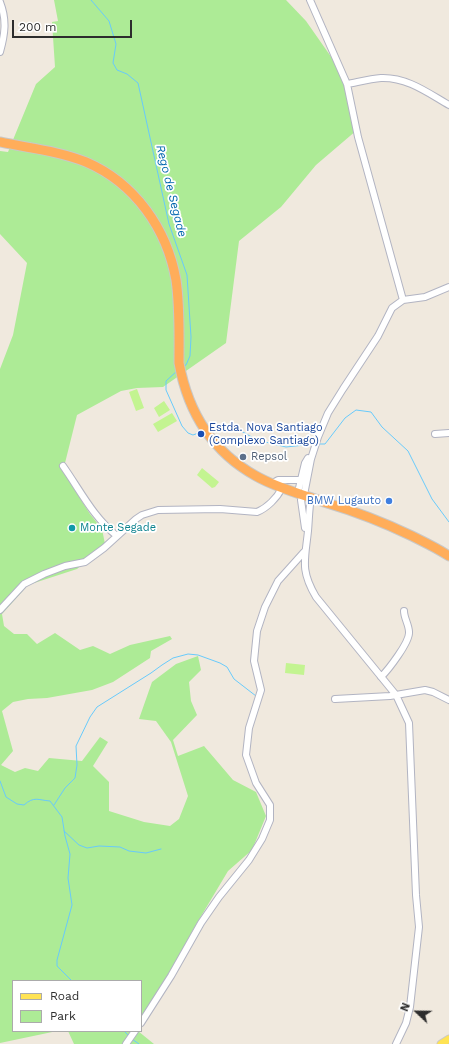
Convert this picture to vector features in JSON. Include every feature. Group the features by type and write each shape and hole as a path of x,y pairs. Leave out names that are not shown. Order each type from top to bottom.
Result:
{"highway":[{"path":"0,142 66,155 86,162 118,181 144,206 164,240 171,259 176,281 179,363 194,413 214,442 227,456 256,476 271,484 376,520 430,545 449,556"}],"main road":[{"path":"441,1044 449,1039"}],"street":[{"path":"310,0 348,84 358,137 403,300"},
{"path":"0,2 4,13 5,23 0,52"},
{"path":"348,84 381,78 400,80 410,83 449,105"},
{"path":"308,528 305,528 304,495 311,459 328,413 378,336 392,308 403,300 425,297 449,287"},
{"path":"435,434 449,433"},
{"path":"311,459 308,458 305,463 300,480 304,495 308,528 304,552 304,568 310,587 316,597 396,695 409,723 416,895 419,927 406,1023 396,1044"},
{"path":"62,466 72,479 85,501 106,526 117,536"},
{"path":"271,484 278,480 300,480"},
{"path":"0,610 24,584 65,566 85,562 104,548 142,514 158,510 220,509 257,512 269,504 282,488"},
{"path":"142,1021 172,976 201,923 256,849 270,820 270,805 256,783 246,755 249,728 261,690 254,661 257,631 265,607 278,581 304,552"},
{"path":"381,677 390,667 408,640 409,630 404,617 404,611"},
{"path":"334,699 396,695 425,690 433,692 449,700"},
{"path":"126,1044 134,1032"}],"green space":[{"path":"54,0 286,0 306,21 341,71 357,130 316,165 281,207 239,241 226,343 163,387 137,388 121,391 77,415 63,471 90,514 102,529 105,544 77,569 28,585 2,614 4,626 14,634 27,634 37,644 55,633 80,650 93,646 110,654 130,645 170,636 172,639 151,651 150,658 113,682 92,690 13,702 2,711 13,751 1,765 15,772 25,768 38,771 49,758 82,761 100,737 108,742 93,766 109,782 109,811 144,822 170,826 179,819 188,796 171,742 156,721 139,719 152,682 176,664 198,656 201,670 189,682 191,701 197,715 173,740 178,756 204,746 233,780 256,792 266,816 252,850 228,871 194,928 142,1024 142,980 12,980 12,1032 52,1032 0,1043 0,369 13,335 27,263 0,234 0,151 8,152 36,84 55,67 52,22 58,21"},
{"path":"137,389 144,408 136,411 129,392"},
{"path":"164,401 170,410 159,417 154,408"},
{"path":"172,413 177,421 158,432 153,424"},
{"path":"202,468 219,482 215,487 212,488 197,475"},
{"path":"286,663 305,665 304,675 285,673"},
{"path":"68,1032 139,1032 154,1044 74,1044"}],"waterway":[{"name":"Rego de Segade","path":"91,0 109,21 116,44 113,63 117,70 127,74 138,83 169,224 187,275 191,337 190,356 186,365 183,367"},
{"name":"Rego de Segade","path":"177,371 166,381 166,390 182,426 188,433 193,435 201,432"},
{"name":"Rego de Segade","path":"319,444 325,444 345,418 356,410 371,412 382,427 408,451 432,499 449,522"},
{"name":"Rego de Segade","path":"210,429 218,426 234,427 257,440 286,447 314,444"},
{"path":"54,805 65,788 75,778 77,765 76,746 90,717 97,707 173,658 188,654 198,655 220,663 227,667 234,679 256,696"},
{"path":"0,781 6,797 17,804 24,805 27,802 36,799 50,801 62,817 70,854 68,878 72,905 57,960 57,966 71,980"},
{"path":"64,831 79,845 87,848 99,846 120,847 129,851 146,853 161,849"},
{"path":"125,1032 128,1035"},
{"path":"132,1039 139,1044"}],"place":[{"name":"Estda. Nova Santiago (Complexo Santiago)","path":"201,434"},
{"name":"Repsol","path":"243,457"},
{"name":"BMW Lugauto","path":"389,501"},
{"name":"Monte Segade","path":"72,528"}]}
